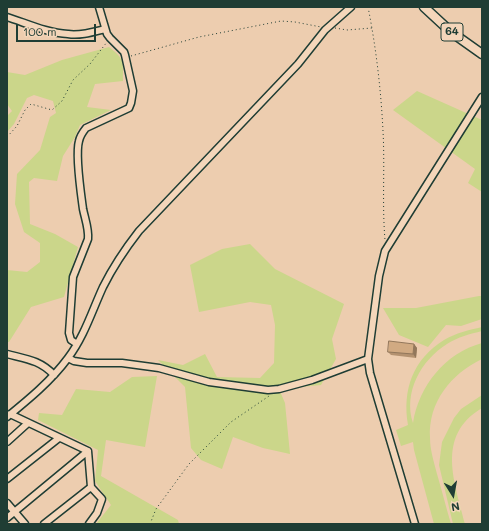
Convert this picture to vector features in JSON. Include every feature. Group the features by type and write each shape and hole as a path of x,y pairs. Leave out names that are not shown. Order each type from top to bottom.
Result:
{"main road":[{"name":"64","path":"424,7 451,32 482,54"}],"street":[{"path":"77,344 71,340 70,333 73,277 89,234 82,201 78,147 81,134 86,128 129,108 133,91 124,52 110,38 105,29 99,7"},
{"path":"88,451 9,415 44,385 68,358 77,344 103,288 128,244 298,64 325,30 351,7"},
{"path":"7,17 69,35 105,29"},
{"path":"415,524 370,374 368,359 379,276 385,251 482,97"},
{"path":"7,354 40,363 54,375"},
{"path":"68,358 74,361 160,368 209,382 268,390 279,389 312,380 368,359"},
{"path":"7,442 28,424"},
{"path":"7,479 59,438"},
{"path":"88,451 91,487 102,499 97,513 89,524"},
{"path":"7,518 88,451"},
{"path":"44,524 91,487"},
{"path":"7,503 24,524"}],"path":[{"path":"368,7 372,28 383,130 383,212 385,251"},
{"path":"125,56 132,56 199,37 281,21 321,26 325,30"},
{"path":"331,24 338,29 347,30 372,28"},
{"path":"7,137 17,126 25,110 31,104 52,110 62,101 73,80 90,64 110,38"},
{"path":"150,524 159,504 189,464 231,422 279,389"}],"green space":[{"path":"109,47 122,61 123,81 95,84 87,107 111,110 80,125 75,137 63,156 57,181 34,178 29,182 30,224 55,234 78,247 64,297 31,307 9,342 7,342 7,270 27,272 40,262 40,243 24,232 15,204 17,174 40,150 50,117 56,113 53,101 34,95 27,98 14,124 7,132 7,116 12,111 7,104 7,72 25,75 62,60"},
{"path":"417,91 482,120 482,192 468,183 475,169 393,110"},
{"path":"250,244 275,269 344,304 332,339 336,359 321,385 279,389 285,403 290,454 263,448 233,437 222,469 201,460 191,448 185,387 158,360 183,365 205,354 217,377 260,378 274,363 275,325 271,305 250,302 199,312 190,265 222,249"},
{"path":"482,296 482,319 461,326 446,325 428,347 399,335 383,308 416,308"},
{"path":"482,327 482,331 455,339 429,359 416,378 410,400 413,423 421,396 436,373 445,363 456,355 482,343 482,359 471,365 451,381 437,401 433,413 430,425 432,456 451,524 434,524 413,442 401,446 396,430 408,425 407,400 409,388 412,376 424,356 444,340 463,332"},
{"path":"157,376 145,447 106,440 101,476 178,520 179,524 96,524 111,505 95,481 98,450 38,420 39,413 62,415 76,389 110,392 132,377"},
{"path":"482,395 482,408 467,419 458,432 453,446 452,461 454,477 465,524 453,524 439,465 442,442 454,418 461,409"}],"building":[{"path":"389,341 414,344 413,354 388,352"}]}
